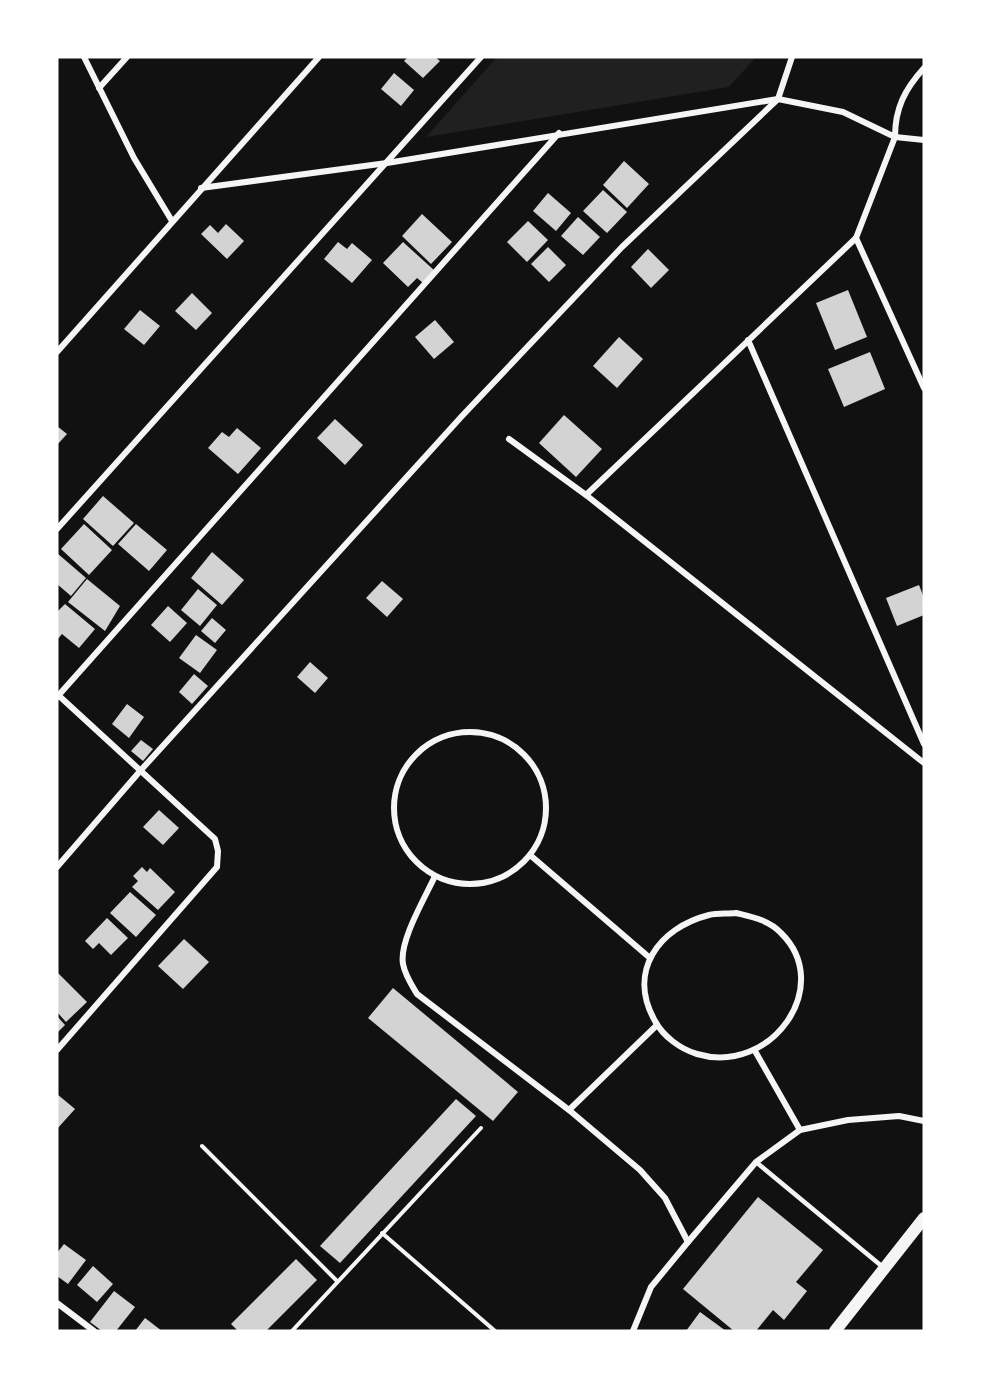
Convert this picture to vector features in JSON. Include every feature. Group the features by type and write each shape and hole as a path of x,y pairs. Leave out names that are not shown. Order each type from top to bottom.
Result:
{"main road":[{"path":"835,1331 924,1218"}],"street":[{"path":"84,57 134,158 172,221"},
{"path":"99,88 127,57"},
{"path":"57,351 319,57"},
{"path":"57,529 481,57"},
{"path":"57,867 141,770 478,399 622,247 778,99 792,57"},
{"path":"586,495 855,238 895,137 895,121 900,101 911,82 924,68"},
{"path":"201,188 387,163 559,133 778,99 843,112 895,137 924,140"},
{"path":"57,1050 217,867 218,851 215,839 58,695 559,133"},
{"path":"855,238 924,388"},
{"path":"748,340 924,744"},
{"path":"509,439 586,495 924,763"},
{"path":"466,732 491,735 513,745 531,763 543,785 546,809 542,834 530,855 510,873 486,883 459,884 435,876 414,861 400,841 393,817 395,792 404,769 420,750 441,738 466,732"},
{"path":"530,855 650,958"},
{"path":"435,876 404,945 402,963 407,979 417,994 568,1110 640,1170 665,1198 688,1242"},
{"path":"736,913 761,919 782,933 797,956 801,984 794,1011 778,1035 755,1051 733,1058 711,1058 689,1052 670,1040 657,1025 647,1007 643,991 644,974 650,958 665,938 686,923 711,915 736,913"},
{"path":"568,1110 657,1025"},
{"path":"755,1051 800,1130"},
{"path":"633,1331 651,1287 688,1242 756,1162 800,1130 848,1120 899,1116 924,1121"},
{"path":"57,1303 94,1331"}],"lane":[{"path":"756,1162 884,1268"}],"path":[{"path":"292,1331 481,1128"},
{"path":"202,1146 338,1281"},
{"path":"382,1233 495,1331"}],"shaded area":[{"path":"497,57 756,57 729,87 426,137"}],"building":[{"path":"408,57 435,57 440,61 423,78 404,61"},
{"path":"394,73 414,90 401,106 381,89"},
{"path":"624,161 649,184 627,208 603,185"},
{"path":"603,190 627,212 607,233 583,211"},
{"path":"548,193 571,213 556,231 533,211"},
{"path":"422,214 452,242 431,264 402,236"},
{"path":"578,217 600,237 583,255 561,236"},
{"path":"528,221 548,240 527,262 507,242"},
{"path":"226,224 244,241 227,259 201,234 210,225 218,233"},
{"path":"338,242 347,249 352,243 372,260 352,283 324,259"},
{"path":"403,242 435,271 423,283 417,278 408,287 383,263"},
{"path":"548,247 566,265 549,282 531,264"},
{"path":"648,249 669,270 651,288 631,267"},
{"path":"848,290 867,337 835,350 816,303"},
{"path":"192,293 212,313 196,330 175,311"},
{"path":"140,310 160,326 144,345 124,329"},
{"path":"435,320 454,342 434,359 415,337"},
{"path":"619,337 643,359 617,388 593,366"},
{"path":"870,352 885,389 844,407 828,369"},
{"path":"564,415 602,449 576,477 539,443"},
{"path":"335,419 363,445 345,465 317,438"},
{"path":"57,426 67,434 57,445"},
{"path":"237,428 261,448 238,474 208,448 222,432 229,437"},
{"path":"103,496 134,523 113,546 83,519"},
{"path":"84,524 112,550 89,575 61,549"},
{"path":"136,524 167,550 149,571 118,544"},
{"path":"212,552 244,580 222,605 191,578"},
{"path":"57,553 86,578 71,596 57,584"},
{"path":"87,579 120,606 105,631 68,602"},
{"path":"382,581 403,599 387,617 366,598"},
{"path":"919,585 924,598 924,615 897,626 886,598"},
{"path":"198,589 217,605 200,626 181,610"},
{"path":"65,604 95,629 79,648 62,634 57,640 57,612"},
{"path":"168,606 187,623 170,642 151,625"},
{"path":"212,618 226,630 215,643 201,631"},
{"path":"196,635 217,650 200,673 179,658"},
{"path":"310,662 328,678 315,693 297,677"},
{"path":"194,674 208,686 192,704 179,692"},
{"path":"127,704 144,717 129,738 112,724"},
{"path":"141,740 153,749 143,761 131,751"},
{"path":"159,810 179,828 163,845 143,827"},
{"path":"142,867 147,872 150,868 175,892 158,910 132,887 138,881 133,876"},
{"path":"130,892 156,915 136,937 110,913"},
{"path":"107,918 128,938 111,955 99,943 93,949 85,941"},
{"path":"184,939 209,962 183,989 158,966"},
{"path":"57,972 87,1002 66,1022 57,1012"},
{"path":"393,988 518,1092 493,1121 368,1018"},
{"path":"57,1016 65,1025 57,1033"},
{"path":"57,1094 75,1109 57,1129"},
{"path":"456,1099 476,1116 340,1263 320,1246"},
{"path":"758,1197 823,1250 796,1282 807,1291 784,1320 773,1310 756,1331 734,1331 683,1289"},
{"path":"64,1244 86,1260 68,1284 57,1276 57,1253"},
{"path":"296,1259 317,1280 266,1331 238,1331 231,1324"},
{"path":"93,1266 113,1284 97,1302 77,1285"},
{"path":"114,1291 135,1307 116,1331 102,1331 90,1322"},
{"path":"700,1312 726,1331 686,1331"},
{"path":"145,1318 162,1331 135,1331"}]}
